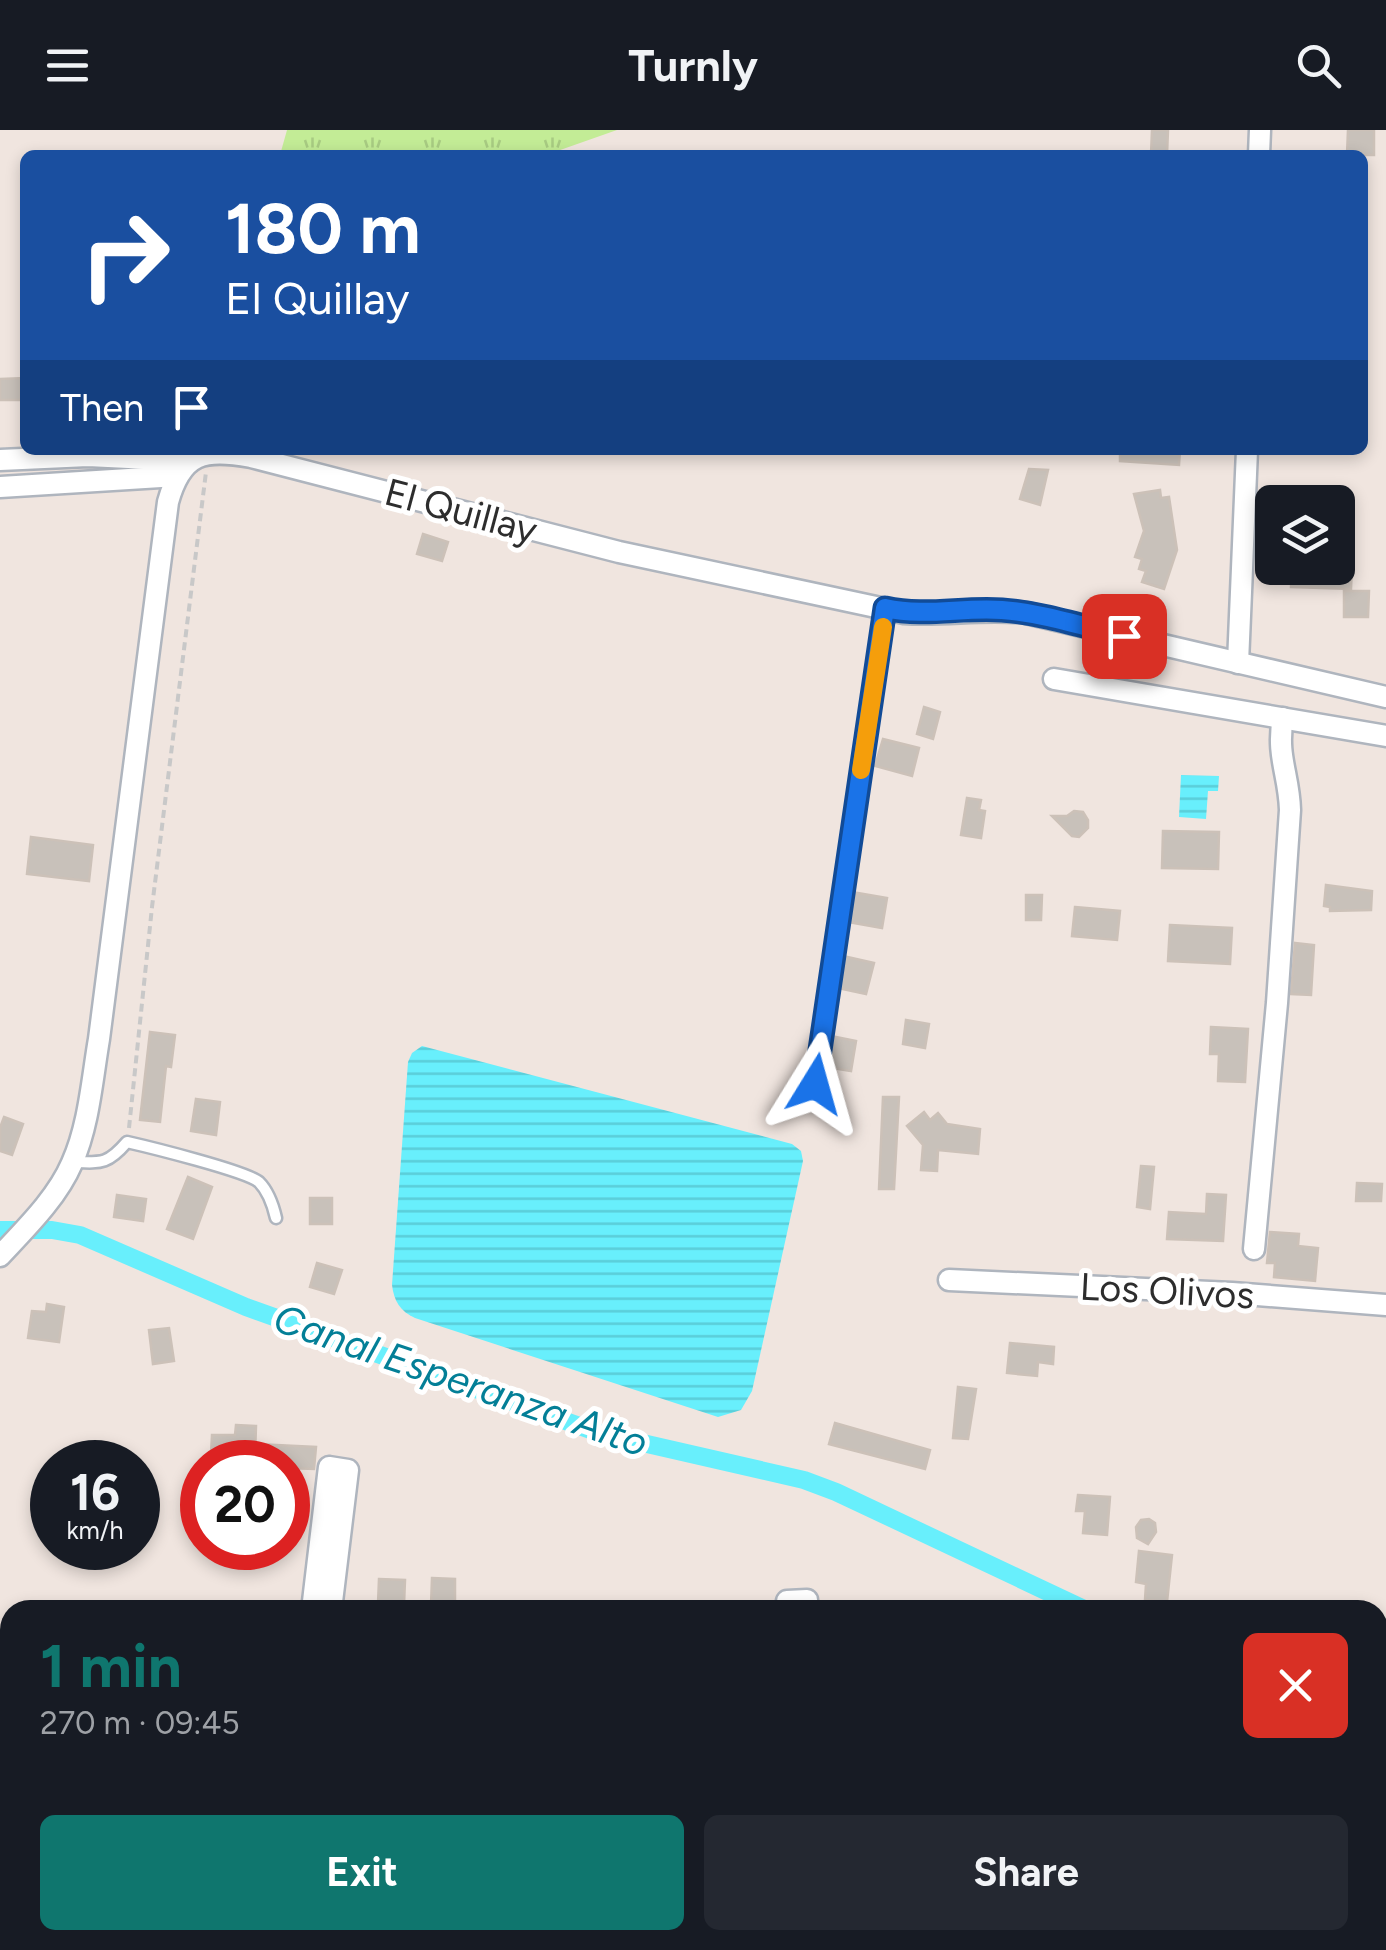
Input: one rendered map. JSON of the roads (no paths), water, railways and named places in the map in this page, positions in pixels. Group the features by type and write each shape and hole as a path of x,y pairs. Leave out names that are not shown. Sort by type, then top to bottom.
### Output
{"street":[{"path":"1238,663 1247,455"},
{"path":"0,460 88,456 192,464"},
{"name":"El Quillay","path":"192,464 250,457 618,552 925,614 973,610 1026,613 1386,697"},
{"path":"0,486 192,464"},
{"path":"1,1255 55,1192 73,1162 90,1095 168,502 192,464"},
{"path":"1054,679 1386,736"},
{"path":"1254,1248 1290,810 1290,784 1278,748 1283,718"},
{"name":"Los Olivos","path":"948,1280 1232,1292 1386,1305"},
{"path":"314,1600 339,1468 332,1600"}],"lane":[{"path":"815,1084 885,608"},
{"path":"73,1162 101,1164 127,1142 257,1180 271,1199 276,1218"}],"water":[{"path":"1181,775 1219,776 1218,791 1208,791 1206,819 1179,817"},
{"path":"422,1046 792,1144 801,1151 803,1161 752,1391 741,1410 718,1417 415,1318 402,1309 392,1285 408,1062"}],"waterway":[{"name":"Canal Esperanza Alto","path":"0,1230 52,1230 80,1235 246,1307 599,1433 804,1480 1065,1600"}]}
